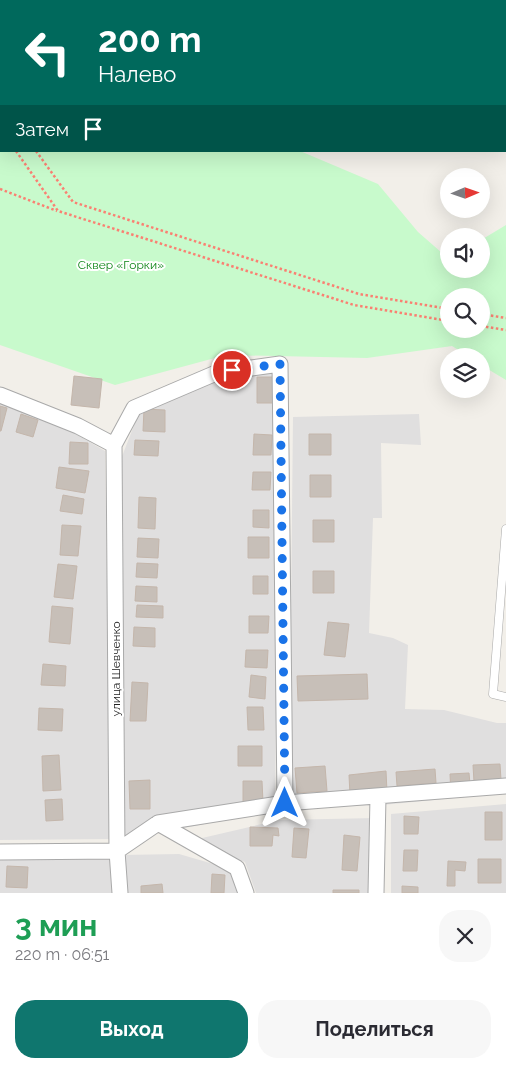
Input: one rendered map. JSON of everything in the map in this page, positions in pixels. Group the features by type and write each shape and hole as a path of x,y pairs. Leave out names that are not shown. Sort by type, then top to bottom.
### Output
{"street":[{"path":"0,395 78,426 114,445 134,408 216,373 280,364 285,803"},
{"name":"улица Шевченко","path":"114,445 117,851 120,893"},
{"path":"0,852 117,851 158,823 285,803 506,786"},
{"path":"376,893 378,797"},
{"path":"158,823 237,868 246,893"}],"lane":[{"path":"506,529 493,694 506,697"}],"path":[{"path":"17,152 58,211"},
{"path":"37,152 73,202 359,294 440,308"},
{"path":"0,190 58,211 354,305 440,319"},
{"path":"490,315 506,318"},
{"path":"490,327 506,330"}],"shaded area":[{"path":"280,364 275,809 120,839 121,459 140,410 224,378"},
{"path":"0,403 45,416 105,451 111,839 0,840"},
{"path":"419,414 421,445 381,443 382,518 373,518 369,633 393,638 408,645 405,709 444,710 497,723 506,723 506,793 382,805 289,807 293,417"},
{"path":"506,804 506,893 391,893 391,814"},
{"path":"376,818 374,893 256,893 245,862 185,842 279,820"},
{"path":"179,854 234,870 242,893 125,893 122,855"},
{"path":"110,855 113,893 0,893 0,859"}],"green space":[{"name":"Сквер «Горки»","path":"0,152 302,152 378,184 418,232 440,251 440,278 490,278 490,235 506,225 506,380 490,370 490,348 455,348 452,346 367,358 226,355 115,385 0,345"}],"building":[{"path":"74,376 102,379 99,408 71,405"},
{"path":"257,377 273,377 273,403 257,403"},
{"path":"0,406 7,408 1,431 0,431"},
{"path":"144,409 165,410 165,432 143,431"},
{"path":"21,414 38,420 33,437 16,432"},
{"path":"254,434 272,435 271,455 253,455"},
{"path":"309,434 331,434 331,455 309,455"},
{"path":"135,440 159,441 158,456 134,455"},
{"path":"70,442 88,443 88,464 69,464"},
{"path":"59,467 89,471 85,493 56,488"},
{"path":"253,472 271,472 270,490 252,490"},
{"path":"310,475 331,475 331,497 310,497"},
{"path":"63,495 84,499 82,514 60,511"},
{"path":"139,497 156,498 155,529 138,528"},
{"path":"253,510 269,510 269,528 253,527"},
{"path":"313,520 334,520 334,542 313,542"},
{"path":"62,525 81,526 78,556 60,555"},
{"path":"248,537 269,537 269,558 248,558"},
{"path":"138,538 159,539 158,558 137,557"},
{"path":"137,563 158,564 157,578 136,577"},
{"path":"58,564 77,566 73,599 54,597"},
{"path":"313,571 334,571 334,593 313,593"},
{"path":"253,576 268,576 268,594 253,594"},
{"path":"136,586 157,587 157,602 135,601"},
{"path":"137,605 163,606 163,618 136,617"},
{"path":"52,606 73,608 70,644 49,642"},
{"path":"249,616 269,616 268,633 249,633"},
{"path":"328,622 349,624 345,657 324,655"},
{"path":"134,627 155,628 155,647 133,646"},
{"path":"246,650 268,650 267,668 245,667"},
{"path":"43,664 66,666 65,686 41,685"},
{"path":"367,674 368,699 298,701 297,676"},
{"path":"251,675 266,677 265,699 249,697"},
{"path":"132,682 148,683 146,721 130,721"},
{"path":"247,707 263,707 264,730 248,730"},
{"path":"39,708 63,709 62,731 38,730"},
{"path":"238,746 262,746 262,766 238,766"},
{"path":"59,755 61,790 43,791 42,756"},
{"path":"500,764 501,780 474,782 473,765"},
{"path":"325,766 327,791 297,793 295,768"},
{"path":"435,769 436,783 397,786 396,772"},
{"path":"386,771 387,792 350,795 349,775"},
{"path":"469,773 470,784 451,794 450,774"},
{"path":"150,780 150,809 130,809 129,781"},
{"path":"243,781 262,781 263,802 243,802"},
{"path":"62,799 63,820 46,821 45,800"},
{"path":"485,812 502,812 502,840 485,840"},
{"path":"404,816 419,817 418,834 404,834"},
{"path":"250,827 278,828 279,836 273,835 272,846 250,846"},
{"path":"294,828 309,829 306,858 292,857"},
{"path":"344,835 360,837 357,871 342,870"},
{"path":"404,850 418,850 417,871 403,871"},
{"path":"478,859 501,859 501,883 478,883"},
{"path":"448,861 466,862 465,871 455,870 455,886 447,886"},
{"path":"7,866 28,867 27,888 6,887"},
{"path":"212,874 225,875 224,893 211,893"},
{"path":"162,884 163,893 141,893 141,886"},
{"path":"402,886 418,887 418,893 402,893"},
{"path":"333,890 359,890 359,893 333,893"}],"route":[{"path":"232,370 280,364 285,803"}]}
